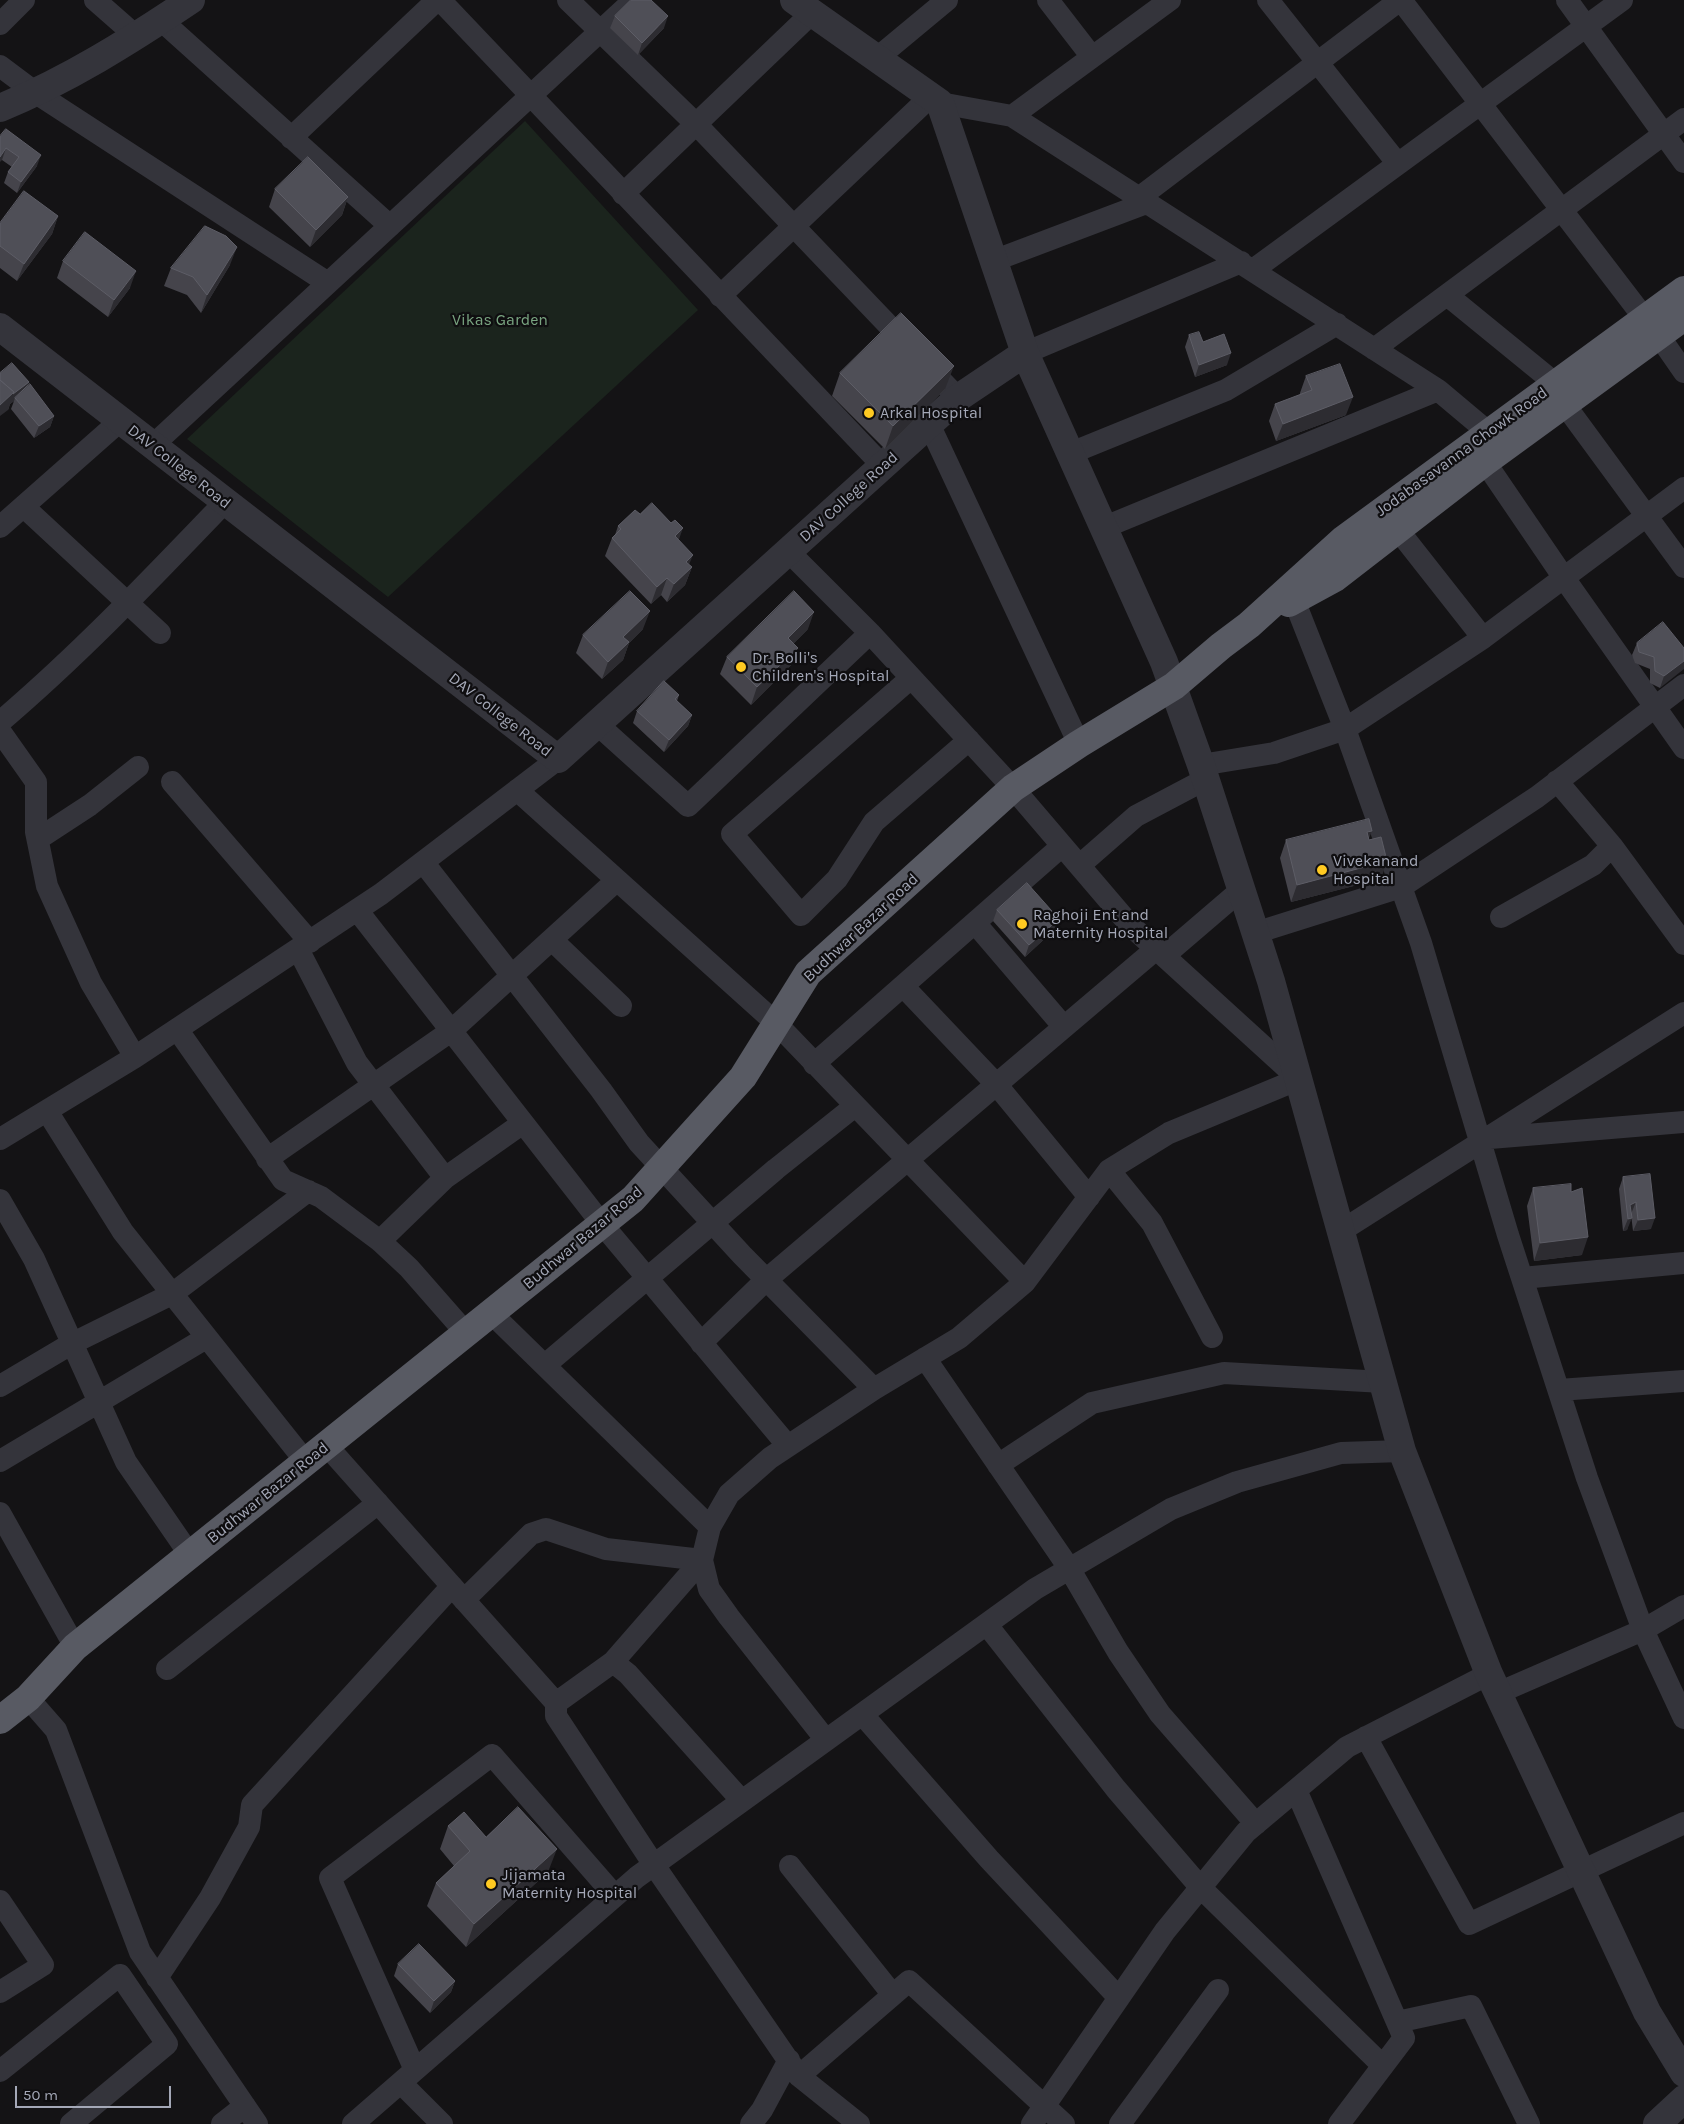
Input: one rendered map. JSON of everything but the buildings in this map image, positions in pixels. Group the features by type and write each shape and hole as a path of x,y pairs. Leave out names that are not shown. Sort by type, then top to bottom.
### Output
{"highway":[{"name":"Jodabasavanna Chowk Road","path":"1249,624 1335,578 1398,530 1485,462 1560,394 1652,327 1684,290"},
{"name":"Jodabasavanna Chowk Road","path":"1652,327 1684,317"},
{"name":"Jodabasavanna Chowk Road","path":"1174,686 1249,624 1344,539 1488,432 1560,394"},
{"name":"Budhwar Bazar Road","path":"0,1720 28,1698 75,1648 633,1199 743,1077 808,974 1013,788 1079,744 1174,686"}],"street":[{"path":"0,24 24,0"},
{"path":"94,0 136,36"},
{"path":"0,108 36,93 111,52 191,0"},
{"path":"291,138 438,0 883,466"},
{"path":"568,0 696,124 958,398"},
{"path":"152,446 634,0"},
{"path":"876,59 947,0"},
{"path":"1048,0 1092,57"},
{"path":"1012,116 1170,0"},
{"path":"1268,0 1398,164"},
{"path":"992,261 1144,200 1401,0 1652,327 1684,372"},
{"path":"1567,0 1684,162"},
{"path":"1025,353 1247,266 1398,164 1622,0"},
{"path":"623,194 696,124 803,6 935,100 1012,116 1438,390 1488,432"},
{"path":"161,20 390,226"},
{"path":"0,66 36,93 328,284"},
{"path":"720,296 794,226 935,100"},
{"path":"935,100 1025,353 1105,527 1174,686 1271,981 1402,1451 1493,1684 1647,2012 1684,2073"},
{"path":"1374,348 1684,119"},
{"path":"1446,295 1560,394 1684,567"},
{"path":"1071,453 1226,390 1337,324"},
{"name":"DAV College Road","path":"0,327 558,759 958,398 1025,353"},
{"path":"1105,527 1438,390"},
{"path":"0,527 120,421"},
{"path":"929,424 1079,744"},
{"path":"1485,462 1684,748"},
{"path":"1080,865 1136,816 1203,772 1274,753 1345,729 1483,638 1684,488"},
{"path":"0,722 128,604 225,502"},
{"path":"24,506 160,633"},
{"path":"1398,530 1483,638"},
{"path":"788,552 870,633 969,740 1013,788 1130,925 1299,1079"},
{"path":"1294,600 1345,729 1421,943 1483,1140 1522,1278 1587,1478 1643,1630 1684,1718"},
{"path":"597,724 688,806 870,633"},
{"path":"911,678 732,834 801,915 837,879 874,822 969,740"},
{"path":"1255,933 1401,887 1557,781 1684,685"},
{"path":"0,731 36,782 36,832 47,886 87,974 136,1057"},
{"path":"0,1139 136,1057 357,910 558,759"},
{"path":"38,840 90,805 138,766"},
{"path":"1557,781 1612,846 1684,944"},
{"path":"172,782 304,946 357,1063 446,1178"},
{"path":"517,790 776,1024 1025,1282"},
{"path":"814,1064 1062,846"},
{"path":"1501,917 1593,865 1612,846"},
{"path":"423,862 601,1090 639,1143 766,1280 874,1389"},
{"path":"267,1159 451,1031 617,880"},
{"path":"702,1343 766,1280 996,1084 1064,1027 1241,890"},
{"path":"357,910 602,1224 788,1446"},
{"path":"975,923 1064,1027"},
{"path":"552,940 621,1006"},
{"path":"903,986 996,1084 1089,1197"},
{"path":"1341,1231 1684,1013"},
{"path":"177,1030 283,1180 321,1197 380,1241 409,1268 466,1333"},
{"path":"826,1740 709,1589 702,1560 710,1527 729,1494 770,1458 874,1389 959,1338 1025,1282 1109,1170 1170,1133 1299,1079"},
{"path":"545,1365 776,1169 856,1106"},
{"path":"47,1111 123,1232 206,1338 316,1454 378,1503 556,1703 556,1716 654,1865 794,2068 859,2124"},
{"path":"1483,1140 1684,1122"},
{"path":"380,1241 446,1178 523,1123"},
{"path":"1109,1170 1152,1224 1212,1337"},
{"path":"0,1386 71,1344 172,1294 308,1191"},
{"path":"0,1200 34,1259 126,1462 190,1555"},
{"path":"1522,1278 1684,1263"},
{"path":"492,1314 710,1527"},
{"path":"0,1461 206,1338"},
{"path":"925,1358 1069,1568 1118,1652 1160,1714 1256,1824"},
{"path":"998,1465 1092,1402 1224,1373 1383,1382"},
{"path":"1559,1390 1684,1380"},
{"path":"354,2124 615,1896 654,1865 987,1624 1069,1568 1171,1508 1237,1482 1341,1453 1402,1451"},
{"path":"167,1669 378,1503"},
{"path":"0,1513 75,1648"},
{"path":"157,1978 210,1898 249,1827 252,1805 458,1593 531,1534 546,1529 606,1549 702,1560"},
{"path":"556,1703 612,1662 702,1560"},
{"path":"1032,2124 1165,1931 1246,1832 1346,1747 1493,1684 1643,1630 1684,1606"},
{"path":"987,1624 1116,1789 1200,1888 1383,2066"},
{"path":"612,1662 628,1674 742,1801"},
{"path":"28,1698 56,1730 140,1952 251,2115 222,2124"},
{"path":"862,1714 989,1859 1119,1998"},
{"path":"1366,1737 1469,1924 1684,1823"},
{"path":"442,2124 408,2076 330,1878 492,1755 615,1896"},
{"path":"1296,1790 1404,2038 1339,2124"},
{"path":"790,1866 893,1995"},
{"path":"0,1901 43,1965 0,1992"},
{"path":"0,2071 120,1975 167,2044 71,2124"},
{"path":"763,2120 794,2068 893,1995 909,1981 1064,2124"},
{"path":"1120,2124 1218,1990"},
{"path":"1397,2022 1471,2006 1529,2124"},
{"path":"1657,2124 1684,2099"}],"green space":[{"name":"Vikas Garden","path":"525,121 698,310 388,597 187,439"}],"place":[{"name":"Arkal Hospital","path":"869,413"},
{"name":"Dr. Bolli's Children's Hospital","path":"741,667"},
{"name":"Vivekanand Hospital","path":"1322,870"},
{"name":"Raghoji Ent and Maternity Hospital","path":"1022,924"},
{"name":"Jijamata Maternity Hospital","path":"491,1884"}]}
